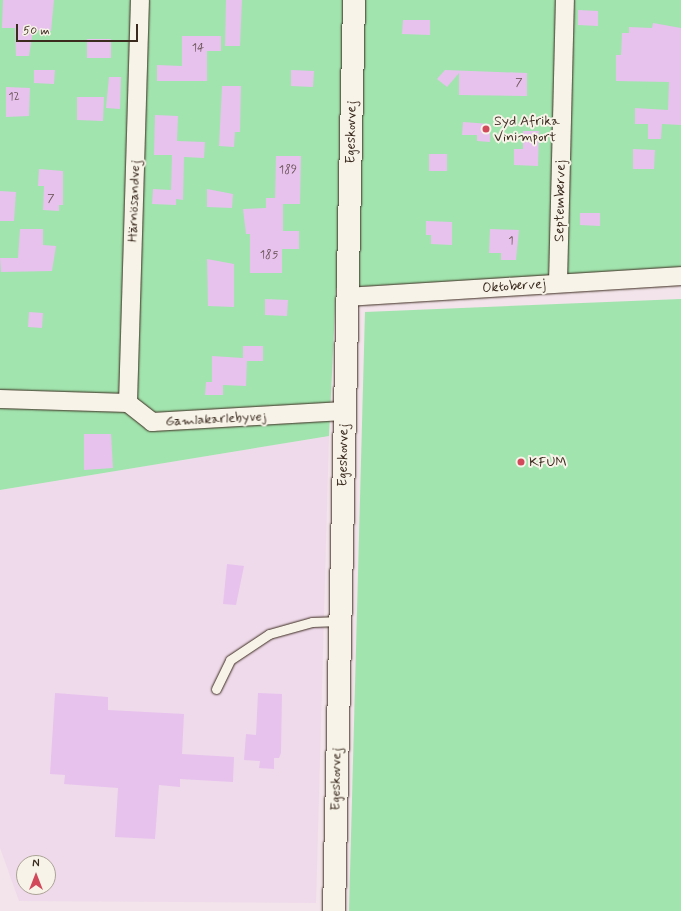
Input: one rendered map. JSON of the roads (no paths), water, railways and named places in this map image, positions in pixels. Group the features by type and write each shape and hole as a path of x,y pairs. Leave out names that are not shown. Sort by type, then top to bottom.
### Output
{"street":[{"name":"Härnösandvej","path":"128,403 140,0"},
{"name":"Egeskovvej","path":"334,911 354,0"},
{"name":"Septembervej","path":"558,283 565,0"},
{"name":"Oktobervej","path":"347,297 681,276"},
{"path":"0,399 128,403"},
{"name":"Gamlakarlebyvej","path":"128,403 152,422 344,411"}],"lane":[{"path":"216,689 230,660 269,634 312,622 340,621"}],"place":[{"name":"Syd Afrika Vinimport","path":"486,129"},
{"name":"KFUM","path":"521,462"}]}
